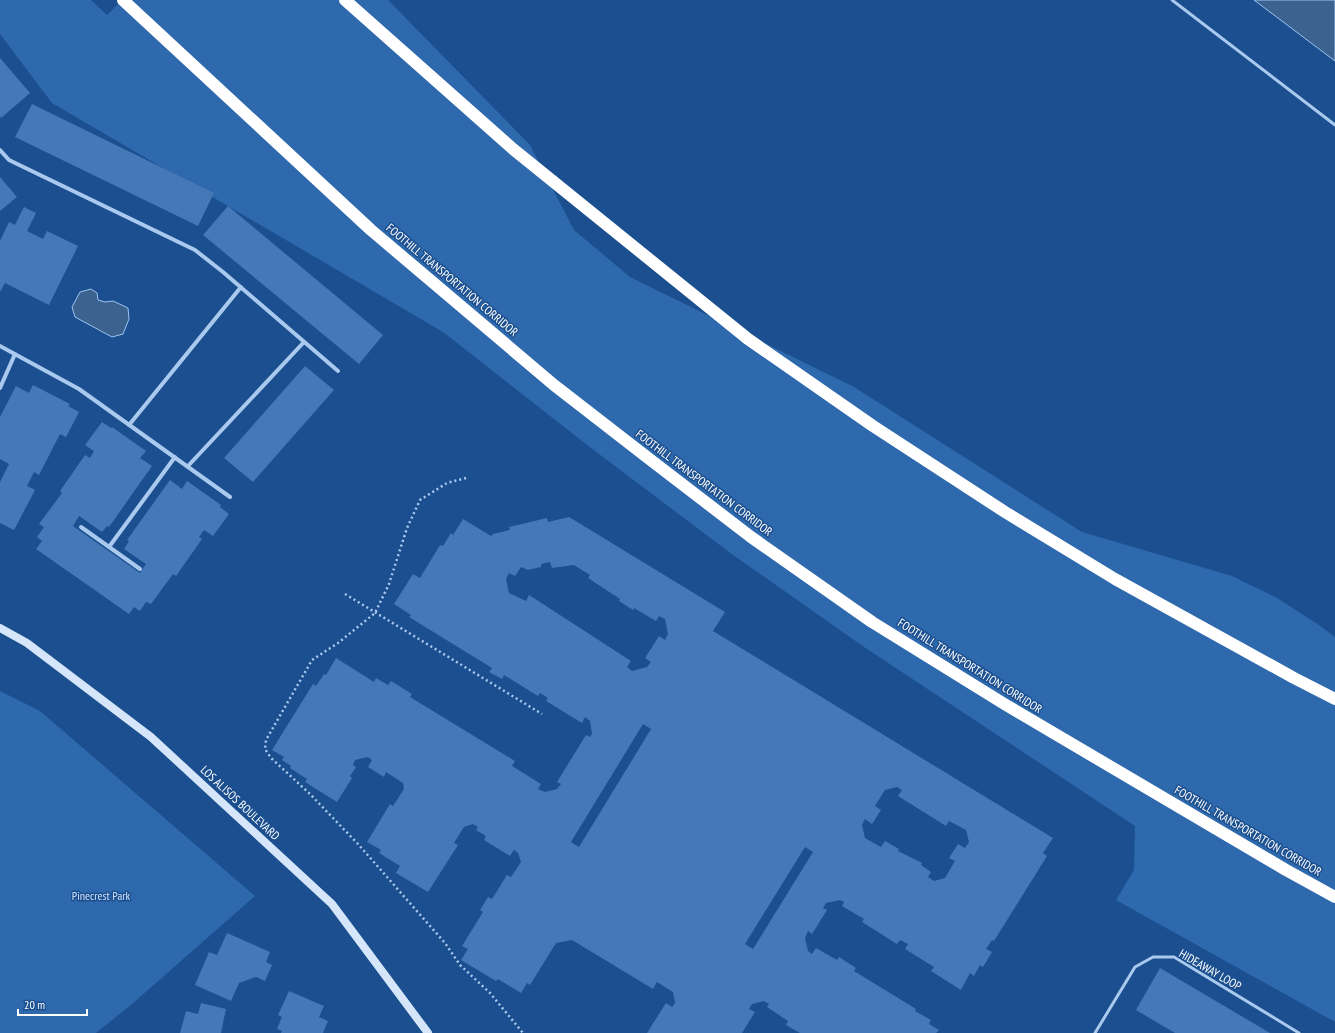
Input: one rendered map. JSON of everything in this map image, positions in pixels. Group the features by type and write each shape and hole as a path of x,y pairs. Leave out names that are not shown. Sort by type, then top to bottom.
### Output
{"highway":[{"name":"FOOTHILL TRANSPORTATION CORRIDOR","path":"123,0 371,230 554,385 751,537 872,622 980,689 1144,788 1335,897"},
{"path":"346,0 513,149 748,339 873,426 1005,512 1109,575 1294,678 1335,699"}],"main road":[{"name":"LOS ALISOS BOULEVARD","path":"0,628 27,643 151,737 332,904 428,1033"}],"street":[{"path":"0,150 9,160 195,250 241,287 338,371"},
{"path":"129,425 241,287"},
{"path":"188,466 304,342"},
{"path":"0,346 79,389 230,497"},
{"path":"0,388 15,354"},
{"path":"109,547 175,457"},
{"path":"81,527 140,569"}],"lane":[{"path":"1172,0 1335,125"},
{"name":"HIDEAWAY LOOP","path":"1096,1033 1135,967 1153,957 1174,957 1299,1033"}],"path":[{"path":"466,478 447,483 420,500 407,528 389,584 375,613 338,643 312,660 266,740 265,749 271,758 310,794 358,844 445,942 460,965 490,993 523,1033"},
{"path":"344,594 542,714"}],"green space":[{"path":"0,0 91,0 107,15 122,0 388,0 530,145 574,230 630,277 854,387 1082,532 1232,576 1277,598 1335,637 1335,1022 1116,900 1134,870 1135,826 864,647 733,555 591,448 443,332 52,103 0,34"},
{"name":"Pinecrest Park","path":"0,691 40,711 255,896 132,1004 96,1033 0,1033"}],"shaded area":[{"path":"1254,0 1335,0 1335,61"},
{"path":"91,289 97,293 98,300 105,302 113,301 128,308 129,319 123,334 112,337 75,317 72,307 80,292"}],"building":[{"path":"0,58 30,93 1,118 0,116"},
{"path":"32,104 214,193 198,226 15,137"},
{"path":"0,177 17,197 0,211"},
{"path":"228,206 383,335 359,364 203,235"},
{"path":"24,207 36,213 27,231 43,239 47,231 78,246 49,305 5,283 0,292 0,241 9,222 15,225"},
{"path":"305,366 334,390 253,482 224,458"},
{"path":"33,385 70,404 68,406 79,412 66,437 60,434 39,475 34,472 27,486 35,490 14,530 0,523 0,482 9,464 0,459 0,417 16,386 29,393"},
{"path":"102,422 111,428 112,427 146,451 140,458 152,466 109,527 107,526 102,532 79,516 73,526 140,573 146,564 124,549 129,541 127,540 170,480 182,489 187,481 221,505 220,507 229,514 213,536 204,530 199,537 202,539 176,576 173,574 151,604 146,602 140,611 134,607 129,614 36,549 42,541 37,537 44,527 39,524 62,493 60,491 85,455 90,458 94,451 85,445"},
{"path":"569,517 725,612 713,631 1053,838 1043,853 1047,856 994,941 992,940 986,949 992,952 983,967 980,965 974,976 970,973 961,990 931,971 934,967 905,949 908,944 900,940 897,944 862,922 864,919 842,906 844,902 840,900 826,903 823,908 827,910 812,934 808,931 805,938 808,951 812,954 816,948 837,960 839,957 856,968 854,971 916,1009 915,1011 931,1020 929,1024 939,1030 936,1033 800,1033 786,1025 788,1021 767,1007 769,1004 764,1001 752,1004 749,1009 755,1012 742,1033 647,1033 666,1003 672,1007 675,1003 673,992 657,982 653,989 572,940 556,943 530,985 527,983 521,993 498,979 496,981 461,960 468,949 462,946 483,912 480,910 488,897 492,899 507,875 511,877 521,862 518,853 514,850 510,856 484,840 486,836 476,830 478,827 473,824 464,827 454,843 458,845 428,892 396,873 400,866 379,853 381,850 367,842 390,804 393,806 404,789 403,783 386,772 384,777 368,767 372,760 368,757 355,760 353,765 356,767 350,776 352,778 337,802 305,782 307,779 290,768 291,766 282,760 284,757 272,750 313,684 316,686 324,674 326,675 336,658 374,682 376,678 388,685 391,681 412,694 410,697 515,761 512,766 541,784 538,789 545,792 557,789 561,784 557,782 586,735 590,737 592,734 590,721 585,717 582,723 546,701 548,698 540,693 538,696 504,675 502,679 489,672 492,668 409,617 411,615 394,604 413,574 420,578 440,545 443,546 451,533 453,535 463,519 491,536 493,534 510,530 509,527 547,518 548,522","holes":["550,562 552,568 574,565 590,575 588,578 620,599 619,601 633,610 634,608 656,621 659,616 665,619 668,634 665,640 659,636 645,658 651,662 647,667 632,671 627,667 631,661 529,595 526,601 509,593 506,579 509,573 515,576 521,567 528,570 541,567 541,564","643,724 651,729 579,847 571,842","897,787 902,790 898,796 946,826 949,821 966,830 969,842 965,848 958,844 949,858 955,861 945,878 934,881 928,877 931,872 921,865 922,863 898,851 899,849 885,841 881,847 865,838 862,825 865,819 872,824 881,810 875,806 885,790","805,847 813,852 753,949 745,944"]},
{"path":"227,933 270,952 266,962 272,965 265,981 256,977 239,983 231,1001 195,985 209,952 217,955"},
{"path":"1160,968 1270,1033 1175,1033 1136,1010"},
{"path":"289,991 324,1006 319,1017 328,1021 323,1033 281,1033 282,1031 277,1029 282,1017 278,1015"},
{"path":"201,1003 226,1009 221,1033 180,1033 186,1011 198,1014"}]}
